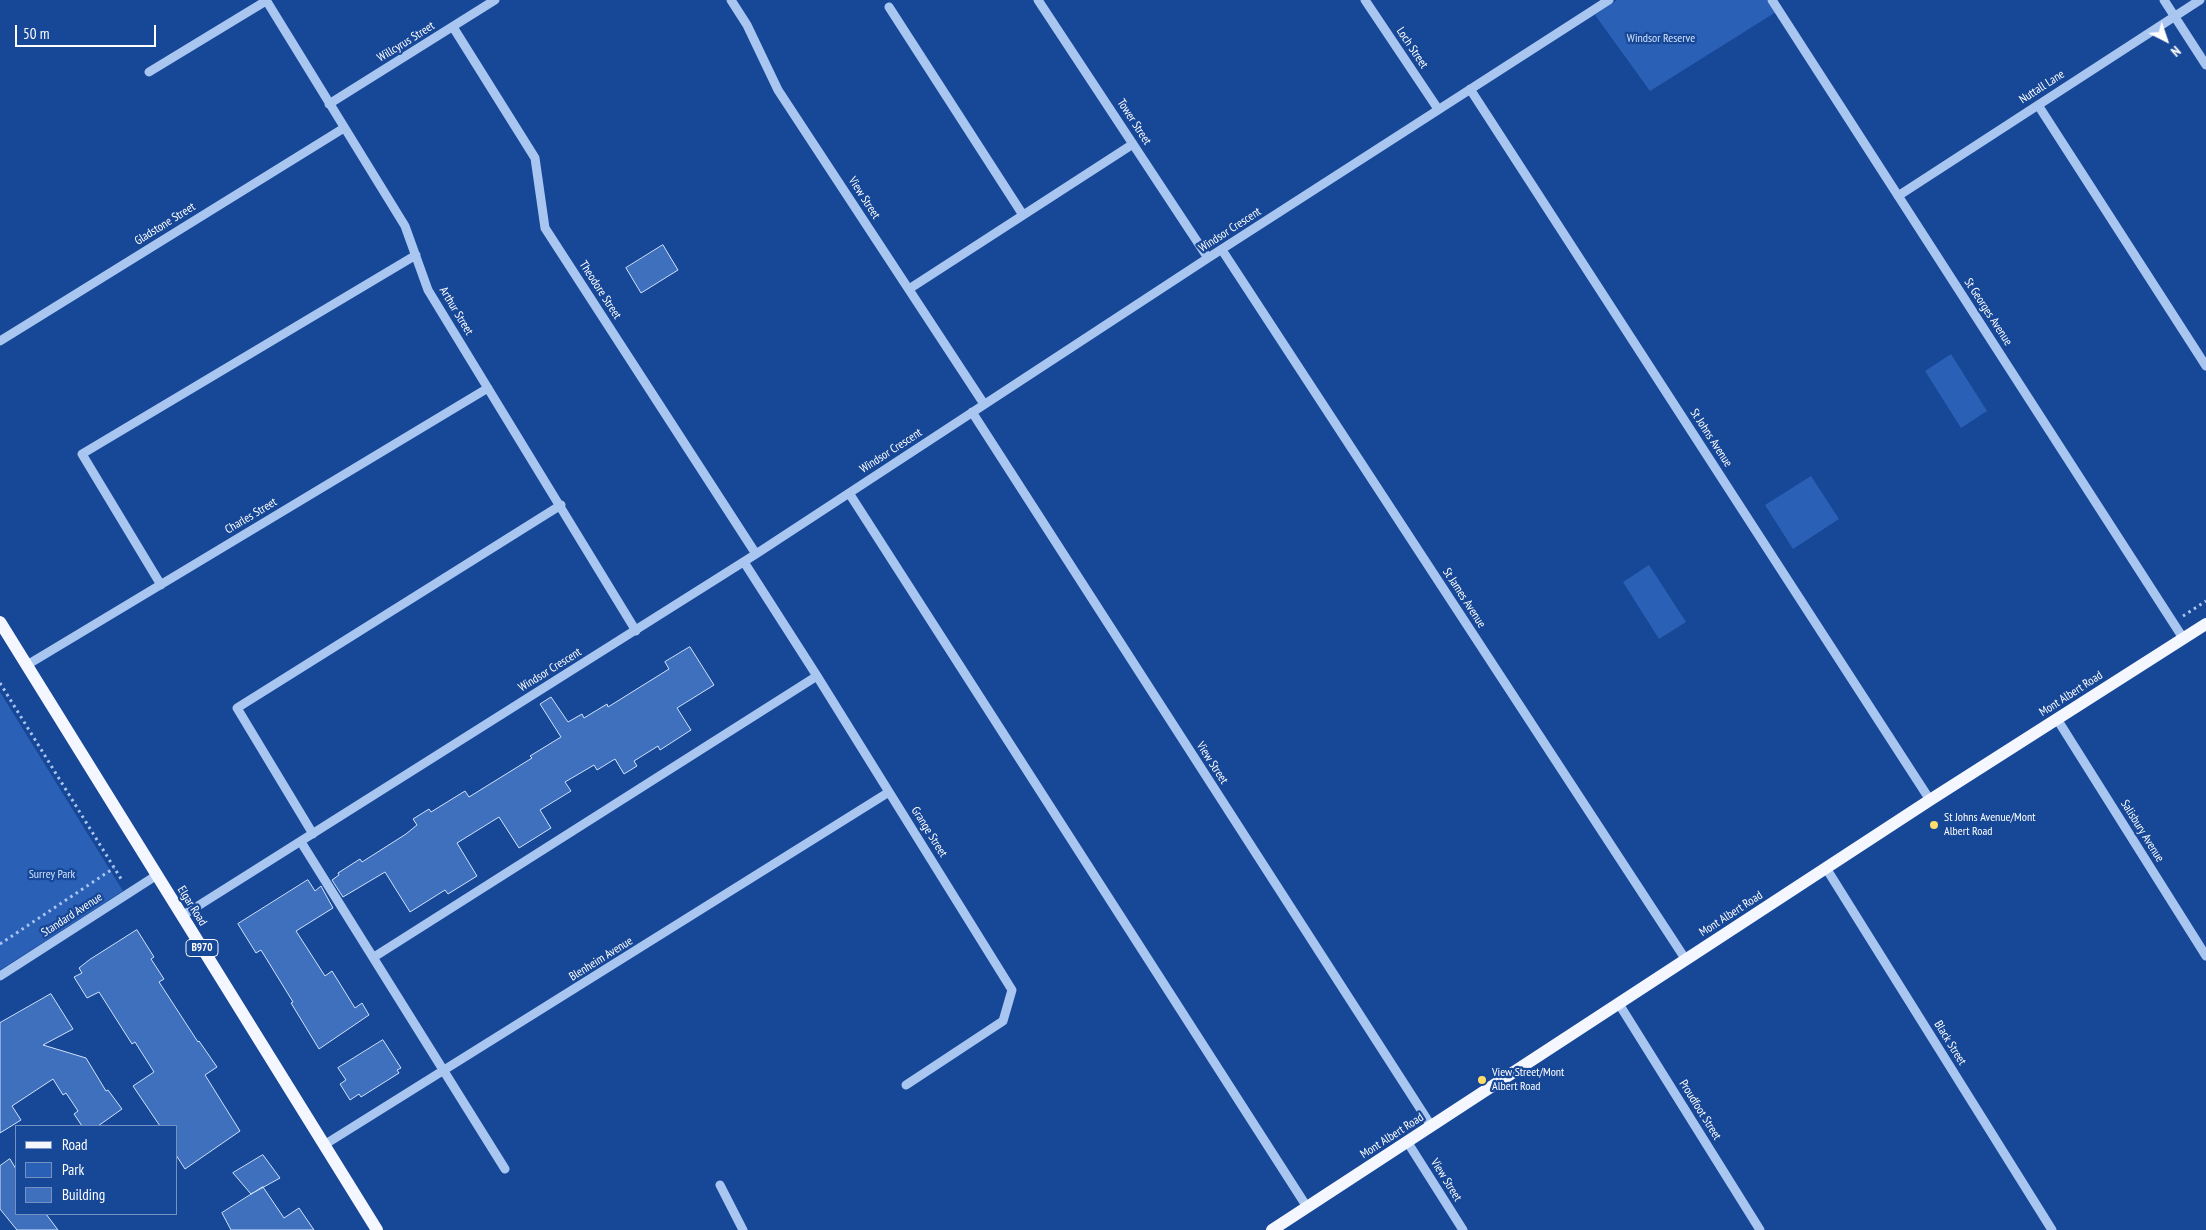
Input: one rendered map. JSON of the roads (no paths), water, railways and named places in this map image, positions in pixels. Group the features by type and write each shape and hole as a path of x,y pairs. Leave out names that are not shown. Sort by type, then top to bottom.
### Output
{"main road":[{"name":"Elgar Road","path":"0,622 377,1230"},
{"name":"Mont Albert Road","path":"1272,1230 1930,800 2206,624"}],"street":[{"path":"149,72 266,0"},
{"name":"Arthur Street","path":"266,0 406,226 428,290 636,631"},
{"name":"Willcyrus Street","path":"329,104 496,0"},
{"name":"View Street","path":"731,0 747,25 778,90 984,404"},
{"name":"Tower Street","path":"1038,0 1208,258"},
{"name":"Loch Street","path":"1365,0 1438,109"},
{"name":"Windsor Crescent","path":"182,916 744,562 1208,258 1609,0"},
{"name":"St Georges Avenue","path":"1772,0 2184,638"},
{"path":"2164,0 2206,65"},
{"name":"Nuttall Lane","path":"1898,196 2200,0"},
{"path":"889,7 1023,215"},
{"name":"Theodore Street","path":"453,27 535,158 545,228 756,554"},
{"name":"St Johns Avenue","path":"1470,89 1930,800"},
{"path":"2038,105 2206,366"},
{"name":"Gladstone Street","path":"0,341 344,128"},
{"path":"909,289 1133,144"},
{"name":"St James Avenue","path":"1222,250 1686,960"},
{"path":"160,585 82,454 416,256"},
{"name":"Charles Street","path":"27,665 488,388"},
{"name":"View Street","path":"972,412 1432,1127"},
{"path":"850,493 1307,1207"},
{"path":"313,834 236,708 561,506"},
{"name":"Grange Street","path":"744,562 1012,990 1003,1021 906,1085"},
{"path":"374,957 817,676"},
{"name":"Salisbury Avenue","path":"2057,719 2206,956"},
{"name":"Blenheim Avenue","path":"324,1145 889,792"},
{"path":"300,842 374,957 443,1072 505,1169"},
{"name":"Black Street","path":"1826,868 2052,1230"},
{"name":"Standard Avenue","path":"0,976 157,875"},
{"name":"Proudfoot Street","path":"1619,1004 1760,1230"},
{"name":"View Street","path":"1408,1142 1463,1230"},
{"path":"720,1185 743,1230"}],"place":[{"name":"St Johns Avenue/Mont Albert Road","path":"1934,825"},
{"name":"View Street/Mont Albert Road","path":"1482,1080"}],"park label":[{"name":"Windsor Reserve","path":"1661,39"},
{"name":"Surrey Park","path":"52,875"}]}
